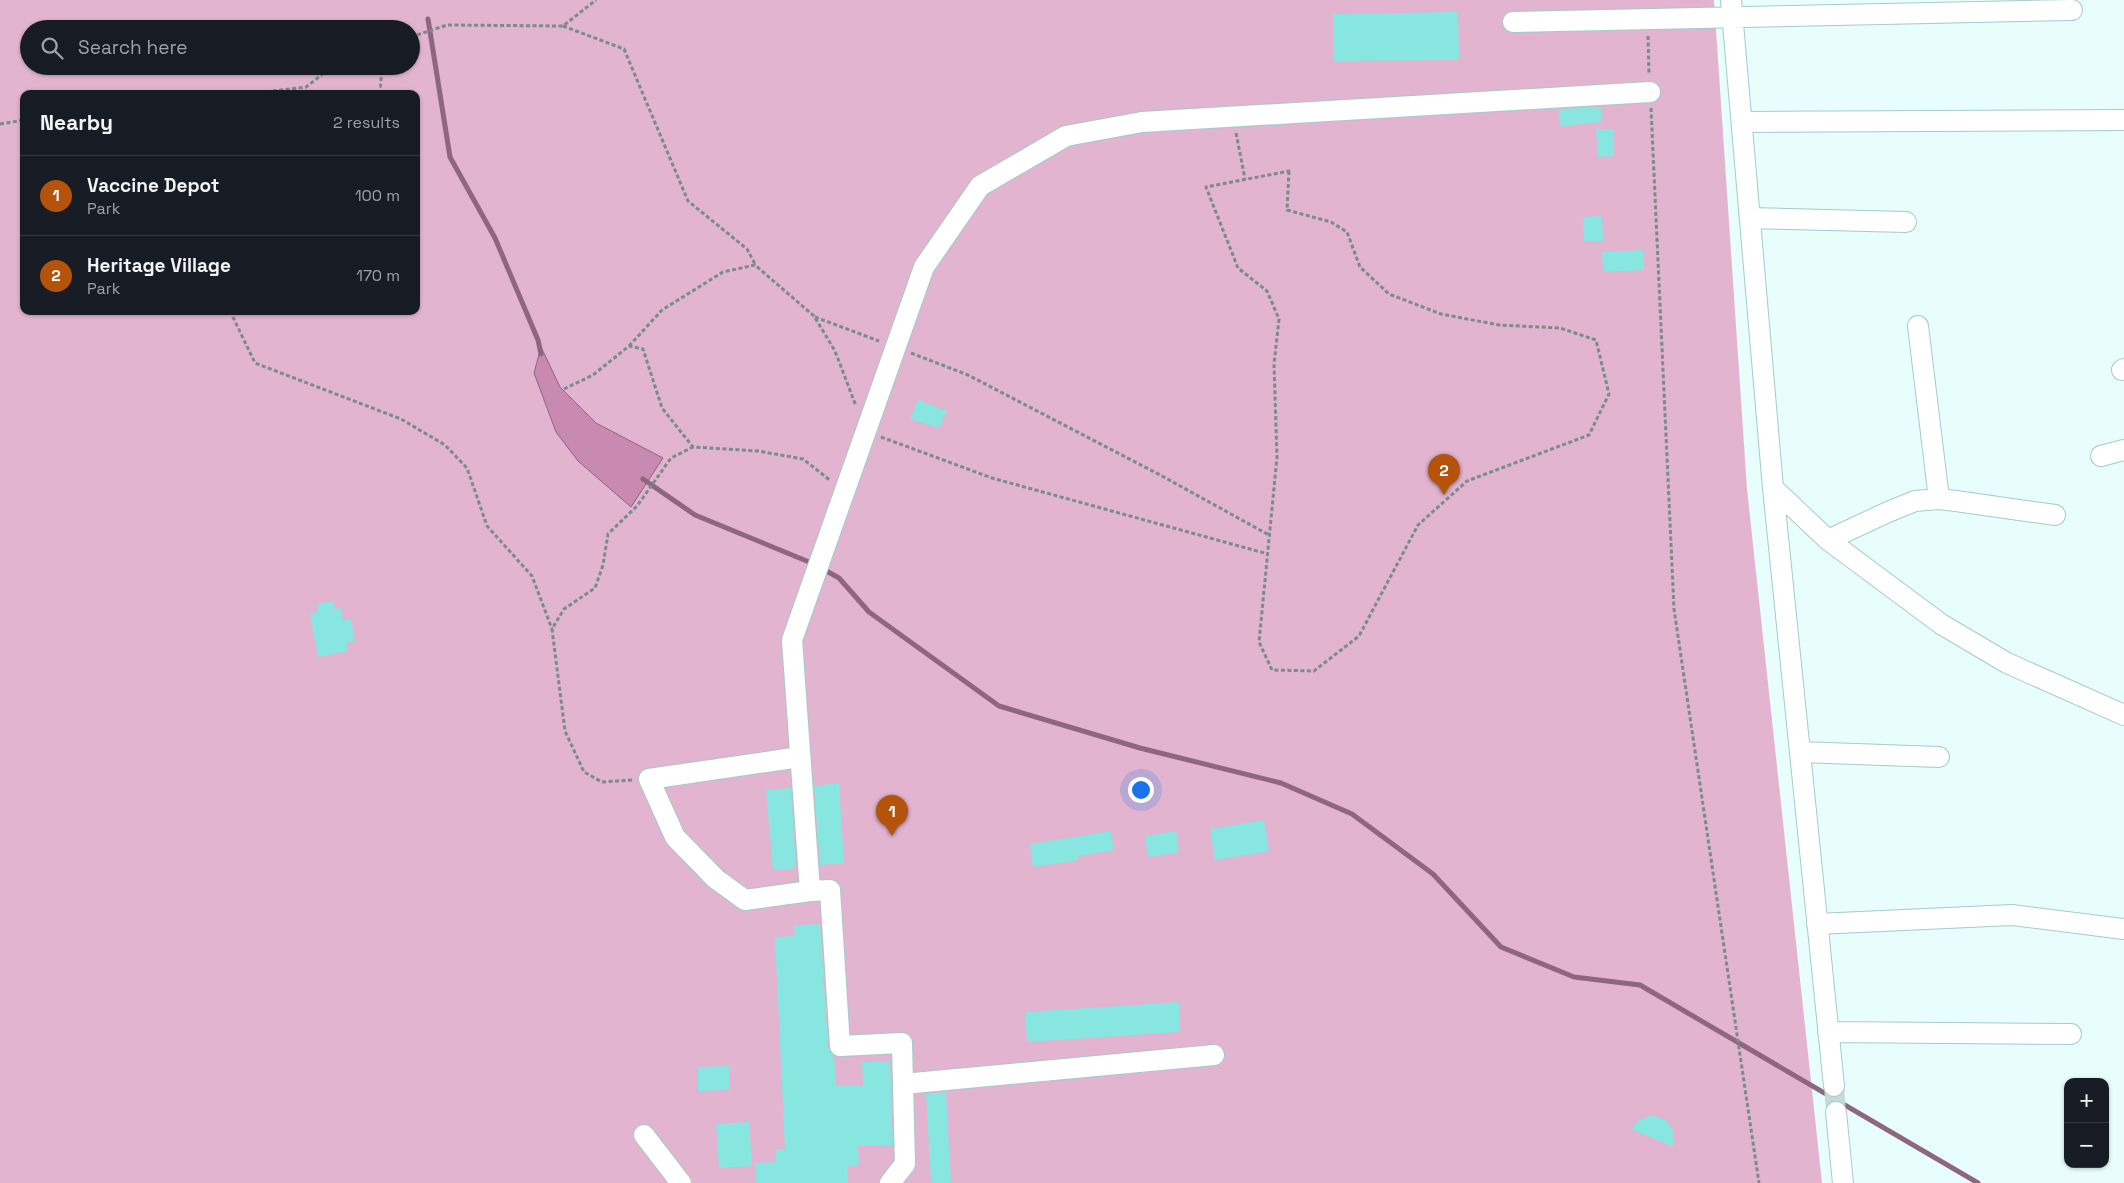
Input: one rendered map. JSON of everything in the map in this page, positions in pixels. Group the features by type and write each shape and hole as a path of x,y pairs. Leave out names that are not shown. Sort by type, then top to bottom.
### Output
{"street":[{"path":"1732,9 1773,488 1834,1086"},
{"path":"1513,22 1647,20 1732,9 2072,10"},
{"path":"810,891 792,640 924,267 980,186 1066,136 1142,122 1650,92"},
{"path":"1742,122 2124,120"},
{"path":"1750,218 1906,222"},
{"path":"1918,326 1939,499"},
{"path":"2101,456 2124,450"},
{"path":"1773,488 1828,540 1941,624 1998,658 2124,715"},
{"path":"1828,540 1915,501 1939,499 2055,515"},
{"path":"1800,752 1939,757"},
{"path":"800,757 649,779 676,838 716,879 745,900 830,890 840,1046 902,1043 905,1164 890,1183"},
{"path":"1817,924 2012,916 2124,929"},
{"path":"1828,1032 2072,1034"},
{"path":"903,1084 1214,1055"},
{"path":"1836,1112 1843,1183"},
{"path":"644,1135 681,1183"}],"path":[{"path":"563,26 596,0"},
{"path":"1647,20 1674,609 1759,1183"},
{"path":"420,34 447,25 563,26 624,49 688,202 747,249 755,265 814,316 835,351 866,432 992,478 1268,554"},
{"path":"281,90 306,87 321,75"},
{"path":"380,90 381,75"},
{"path":"1232,116 1245,179"},
{"path":"0,124 20,121"},
{"path":"1289,171 1287,210 1331,222 1347,232 1360,268 1388,294 1441,314 1499,325 1560,328 1596,340 1608,394 1589,435 1467,481 1418,525 1360,636 1314,670 1272,670 1259,642 1269,535 1277,457 1274,364 1279,319 1267,290 1238,268 1206,186 1289,171"},
{"path":"564,389 593,375 629,346 662,310 723,272 755,265"},
{"path":"232,315 255,363 401,419 445,445 467,468 487,526 532,576 552,629 565,731 584,772 602,782 649,779"},
{"path":"814,316 968,375 1162,476 1269,535"},
{"path":"629,346 643,349 662,408 693,447"},
{"path":"552,629 564,609 595,588 603,565 608,534 637,506 671,458 693,447 758,451 804,459 845,492"}],"shaded area":[{"path":"0,0 1714,0 1747,489 1822,1183 0,1183"},
{"path":"541,347 560,387 596,423 663,458 631,507 578,461 556,432 534,373"}],"building":[{"path":"1458,12 1459,60 1333,61 1333,14"},
{"path":"1601,107 1602,122 1560,126 1559,109"},
{"path":"1596,129 1613,129 1614,156 1598,157"},
{"path":"1602,216 1603,241 1584,241 1583,217"},
{"path":"1643,250 1644,270 1603,272 1602,252"},
{"path":"918,400 947,411 939,428 910,419"},
{"path":"333,601 334,609 341,608 343,620 351,619 355,641 347,642 348,651 318,657 310,613 318,612 317,604"},
{"path":"839,783 844,863 820,865 814,786"},
{"path":"791,788 796,868 773,870 766,790"},
{"path":"1264,820 1269,851 1215,860 1210,829"},
{"path":"1111,831 1114,850 1078,856 1079,860 1033,867 1030,844"},
{"path":"1176,831 1179,852 1148,857 1145,836"},
{"path":"820,924 828,1047 834,1056 836,1086 863,1085 862,1062 890,1061 893,1145 858,1146 859,1165 847,1166 848,1183 755,1183 755,1163 776,1162 776,1149 785,1149 775,937 795,936 794,925"},
{"path":"1179,1002 1180,1032 1027,1042 1025,1012"},
{"path":"729,1066 730,1090 698,1091 698,1067"},
{"path":"946,1092 951,1183 931,1183 926,1094"},
{"path":"1653,1115 1665,1120 1670,1125 1673,1132 1674,1147 1631,1129 1640,1119"},
{"path":"749,1122 752,1166 719,1168 716,1124"}],"waterway":[{"path":"428,19 450,157 495,238 538,340 541,354"},
{"path":"643,479 695,515 814,564"},
{"path":"821,568 839,578 869,612 999,706 1140,748 1281,783 1352,814 1433,874 1501,947 1574,977 1640,985 1978,1183"}],"tunnel":[{"path":"1834,1086 1836,1112"}],"place":[{"name":"Heritage Village","path":"1444,495"},
{"name":"Vaccine Depot","path":"892,836"}]}
